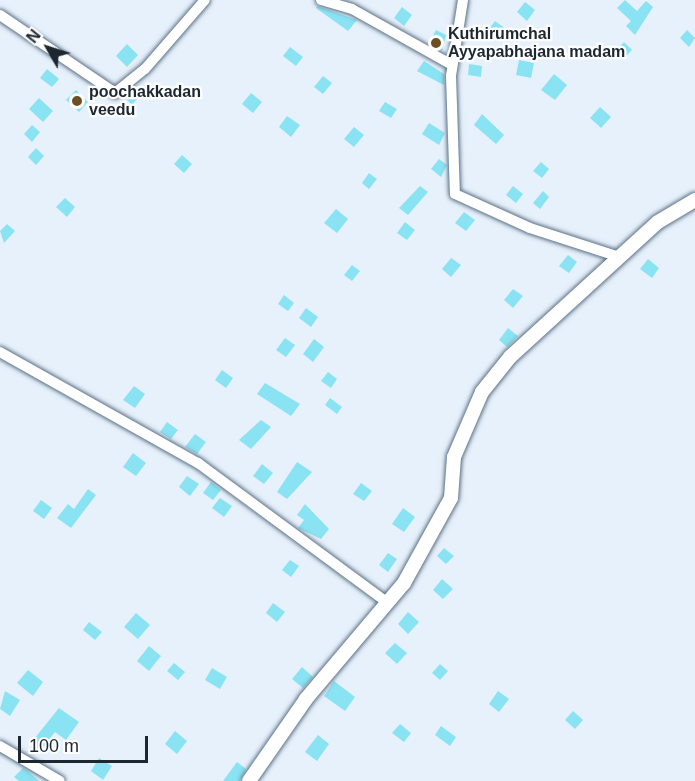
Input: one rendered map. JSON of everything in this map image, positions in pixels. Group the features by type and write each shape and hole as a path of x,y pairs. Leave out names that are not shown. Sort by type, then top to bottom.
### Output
{"street":[{"path":"1,17 115,93 145,69 205,0"},
{"path":"321,0 352,9 452,65"},
{"path":"463,0 452,65 455,194 530,228 619,257"},
{"path":"249,781 306,699 388,603 452,498 454,457 482,392 510,357 619,257 658,222 695,200"},
{"path":"0,352 198,463 388,603"},
{"path":"2,752 60,781"}],"building":[{"path":"625,0 637,11 646,1 653,7 635,35 626,26 631,21 617,8"},
{"path":"525,2 535,10 527,21 517,12"},
{"path":"317,6 357,20 348,31 316,8"},
{"path":"402,7 412,15 404,26 394,18"},
{"path":"495,21 506,29 500,38 489,29"},
{"name":"Kuthirumchal Ayyapabhajana madam","path":"436,30 446,35 442,51 429,43"},
{"path":"687,30 695,38 689,47 680,38"},
{"path":"624,42 632,50 625,57 617,50"},
{"path":"127,44 138,55 127,67 116,56"},
{"path":"290,47 303,57 296,66 283,56"},
{"path":"519,60 534,63 531,78 516,75"},
{"path":"424,61 444,74 444,85 417,71"},
{"path":"469,64 482,66 481,77 468,75"},
{"path":"47,69 59,79 52,87 40,78"},
{"path":"554,74 567,85 555,100 541,90"},
{"path":"323,76 332,83 323,94 314,87"},
{"path":"134,88 141,95 132,105 125,98"},
{"name":"poochakkadan veedu","path":"76,90 88,102 79,112 66,100"},
{"path":"251,93 262,102 253,113 242,104"},
{"path":"39,98 53,111 43,122 29,109"},
{"path":"385,102 397,109 391,118 379,111"},
{"path":"600,107 611,117 601,128 590,118"},
{"path":"482,114 504,135 496,144 474,125"},
{"path":"287,116 300,125 291,137 279,127"},
{"path":"429,123 445,133 439,145 422,134"},
{"path":"32,125 40,132 32,142 24,134"},
{"path":"354,127 364,135 354,147 344,139"},
{"path":"36,148 44,156 36,165 28,157"},
{"path":"182,155 192,164 184,173 174,164"},
{"path":"439,159 447,165 441,177 431,169"},
{"path":"541,162 549,169 542,178 533,171"},
{"path":"369,173 377,179 369,189 362,183"},
{"path":"420,186 428,192 408,215 399,208"},
{"path":"513,186 523,194 516,203 506,195"},
{"path":"543,191 549,197 540,209 533,203"},
{"path":"65,198 75,207 67,217 56,207"},
{"path":"336,209 348,219 337,233 324,223"},
{"path":"464,212 475,220 466,231 455,223"},
{"path":"405,222 415,230 407,240 397,233"},
{"path":"7,224 15,231 4,243 0,231"},
{"path":"568,255 577,262 569,273 559,266"},
{"path":"451,258 461,265 451,277 442,269"},
{"path":"648,259 659,268 652,278 640,269"},
{"path":"352,265 360,271 352,281 344,275"},
{"path":"513,289 523,296 513,308 504,300"},
{"path":"284,295 294,303 288,311 278,304"},
{"path":"306,308 318,317 311,327 299,318"},
{"path":"508,328 518,336 507,347 499,340"},
{"path":"285,338 295,345 286,357 276,350"},
{"path":"314,339 324,347 313,362 303,354"},
{"path":"222,370 233,378 226,388 215,380"},
{"path":"328,372 337,379 331,388 321,381"},
{"path":"265,383 300,404 291,416 257,394"},
{"path":"134,386 145,394 135,408 123,400"},
{"path":"330,398 342,407 337,414 325,405"},
{"path":"261,420 271,427 251,449 239,440"},
{"path":"167,422 178,430 171,439 160,432"},
{"path":"195,434 206,442 197,454 185,447"},
{"path":"133,453 146,463 136,476 123,467"},
{"path":"297,462 312,472 287,499 277,492"},
{"path":"262,464 273,473 264,484 253,476"},
{"path":"187,476 199,484 190,496 179,487"},
{"path":"211,482 221,490 213,500 203,493"},
{"path":"361,483 372,491 364,501 353,494"},
{"path":"88,489 96,495 71,528 57,518 68,504 74,509"},
{"path":"220,498 232,506 224,517 212,508"},
{"path":"41,500 52,508 44,519 33,511"},
{"path":"305,504 329,529 321,539 298,528 304,520 297,515"},
{"path":"403,508 415,517 404,532 392,524"},
{"path":"444,548 454,556 446,564 437,556"},
{"path":"388,553 397,559 388,572 379,565"},
{"path":"290,560 299,566 291,577 282,570"},
{"path":"442,579 453,589 443,599 433,590"},
{"path":"273,603 285,612 277,622 266,613"},
{"path":"408,612 419,622 408,634 398,624"},
{"path":"136,613 150,625 138,639 124,627"},
{"path":"89,622 102,632 95,640 83,630"},
{"path":"395,643 407,653 397,664 385,653"},
{"path":"149,646 161,656 149,671 137,661"},
{"path":"174,663 185,672 178,680 167,671"},
{"path":"440,664 448,671 440,680 432,673"},
{"path":"302,667 313,677 303,688 292,679"},
{"path":"212,668 227,677 220,689 205,680"},
{"path":"28,670 43,682 33,696 17,683"},
{"path":"334,681 355,697 345,711 324,696"},
{"path":"5,691 20,700 10,716 0,709"},
{"path":"498,691 509,699 499,712 489,704"},
{"path":"59,708 79,722 66,740 55,732 39,752 30,744"},
{"path":"573,711 583,720 575,729 565,720"},
{"path":"400,724 411,733 404,742 392,733"},
{"path":"441,726 456,737 450,746 435,735"},
{"path":"175,731 187,741 177,754 165,744"},
{"path":"318,735 329,744 317,761 305,752"},
{"path":"99,758 112,766 103,780 91,771"},
{"path":"237,762 246,769 240,781 223,781"},
{"path":"23,768 39,781 19,781 14,777"}],"place":[{"name":"Kuthirumchal Ayyapabhajana madam","path":"436,43"},
{"name":"poochakkadan veedu","path":"77,101"}]}
